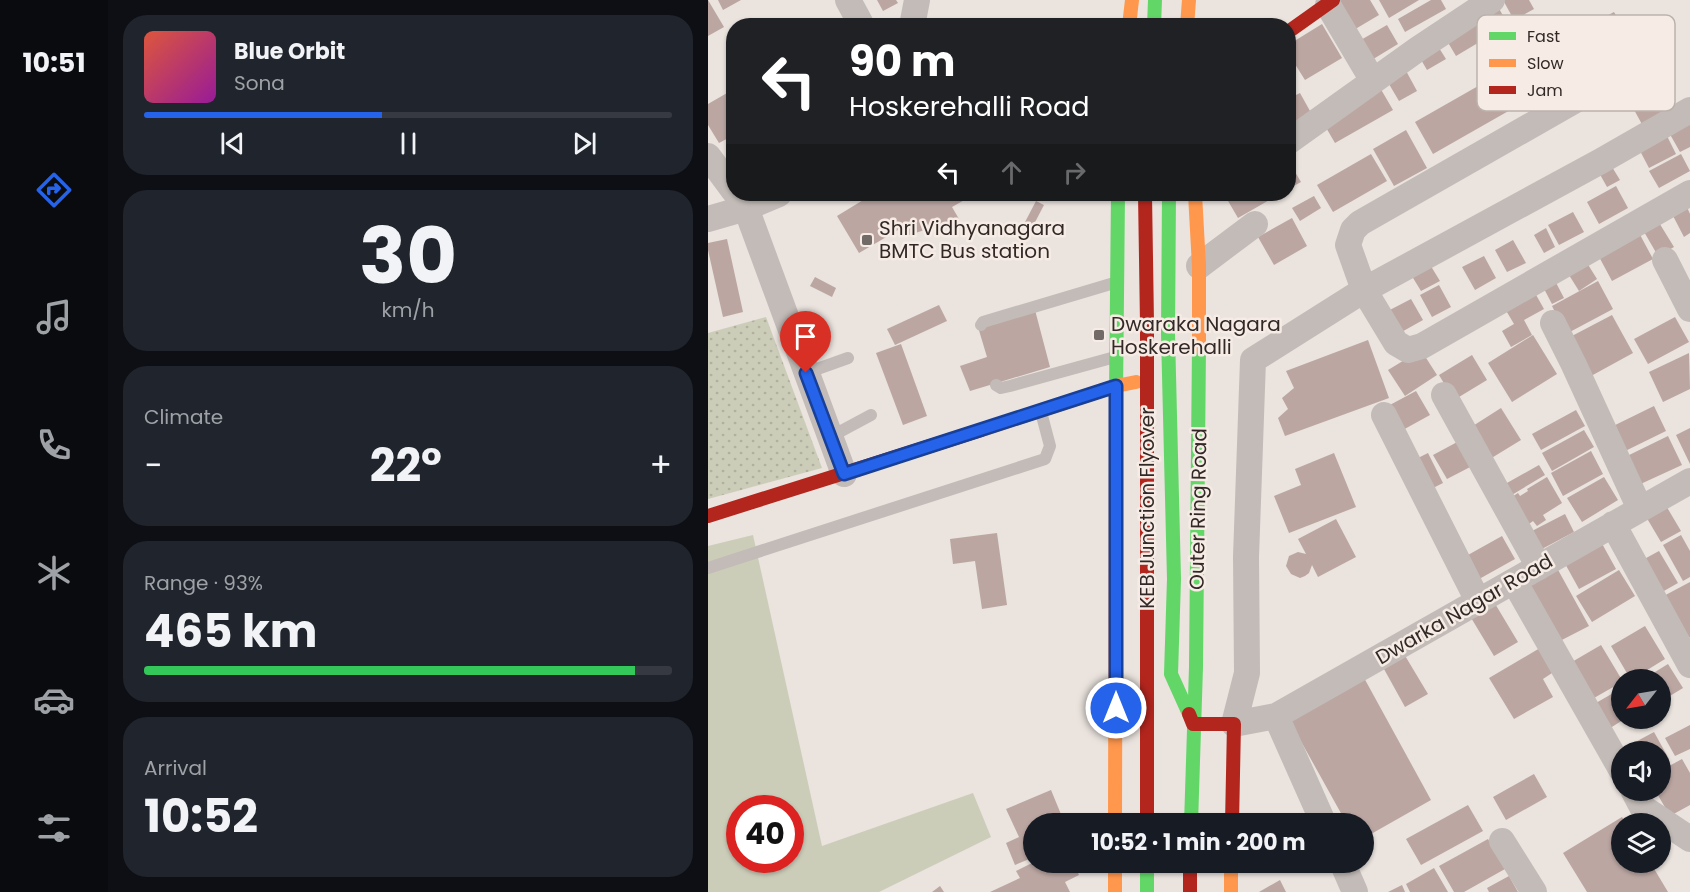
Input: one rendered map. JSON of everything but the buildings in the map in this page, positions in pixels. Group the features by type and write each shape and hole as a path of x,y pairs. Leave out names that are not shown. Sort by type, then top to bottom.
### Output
{"main road":[{"path":"1130,18 1131,0"},
{"path":"1154,18 1155,0"},
{"path":"1187,18 1189,0"},
{"path":"1296,26 1330,3"},
{"path":"1115,813 1118,201"},
{"name":"KEB Junction Flyover","path":"1145,201 1147,813"},
{"path":"1169,201 1169,375 1174,579 1171,674 1193,724 1234,724 1232,813"},
{"name":"Outer Ring Road","path":"1191,813 1196,643 1199,266 1195,201"},
{"path":"708,516 844,474 1033,399 1169,375"},
{"path":"1115,873 1115,892"},
{"path":"1146,892 1147,873"},
{"path":"1190,873 1190,892"},
{"path":"1231,873 1231,892"}],"street":[{"path":"848,0 858,18"},
{"path":"914,18 917,0"},
{"path":"1296,136 1418,49 1492,0"},
{"path":"1330,3 1373,81"},
{"path":"1234,724 1247,673 1246,557 1253,360 1364,290 1690,110"},
{"path":"1556,111 1360,223 1353,230 1348,245 1364,290 1396,343 1408,350 1422,346 1690,193"},
{"path":"708,156 726,181"},
{"path":"708,219 733,201"},
{"path":"740,201 844,474"},
{"path":"1199,266 1255,224"},
{"path":"1665,260 1690,309"},
{"path":"1553,323 1640,509"},
{"path":"1444,394 1539,567"},
{"path":"1384,415 1478,601"},
{"name":"Dwarka Nagar Road","path":"1234,724 1276,716 1690,481"},
{"path":"1613,524 1690,665"},
{"path":"1514,581 1611,752"},
{"path":"1276,716 1319,813"},
{"path":"1638,801 1642,807 1690,839"},
{"path":"1502,841 1533,892"},
{"path":"1347,873 1355,892"}],"lane":[{"path":"981,325 983,322 1116,280"},
{"path":"1033,399 1116,356"},
{"path":"806,373 848,358"},
{"path":"708,568 1045,459 1050,446 1033,399 996,385"},
{"path":"830,437 871,415"}],"green space":[{"path":"766,317 822,468 708,499 708,333"},
{"path":"753,535 822,846 973,793 991,837 879,892 708,892 708,546"}],"traffic: fast":[{"path":"1154,18 1155,0"},
{"path":"1116,396 1118,201"},
{"path":"1169,201 1168,334 1174,579 1171,674 1189,714"},
{"path":"1191,813 1196,667 1199,346"},
{"path":"1147,873 1147,892"}],"traffic: slow":[{"path":"1130,18 1132,0"},
{"path":"1188,18 1189,0"},
{"path":"1195,201 1199,266 1199,346"},
{"path":"981,430 1116,386 1136,382"},
{"path":"1115,813 1116,396"},
{"path":"1115,873 1115,892"},
{"path":"1231,873 1231,892"}],"traffic: jam":[{"path":"1296,26 1333,0"},
{"path":"1145,201 1147,619"},
{"path":"708,516 981,430"},
{"path":"1147,619 1147,813"},
{"path":"1189,714 1193,724 1234,724 1232,813"},
{"path":"1190,873 1190,892"}],"place":[{"name":"Shri Vidhyanagara BMTC Bus station","path":"867,240"},
{"name":"Dwaraka Nagara Hoskerehalli","path":"1099,335"}],"route":[{"path":"806,373 844,474 1116,386 1116,708"}]}
